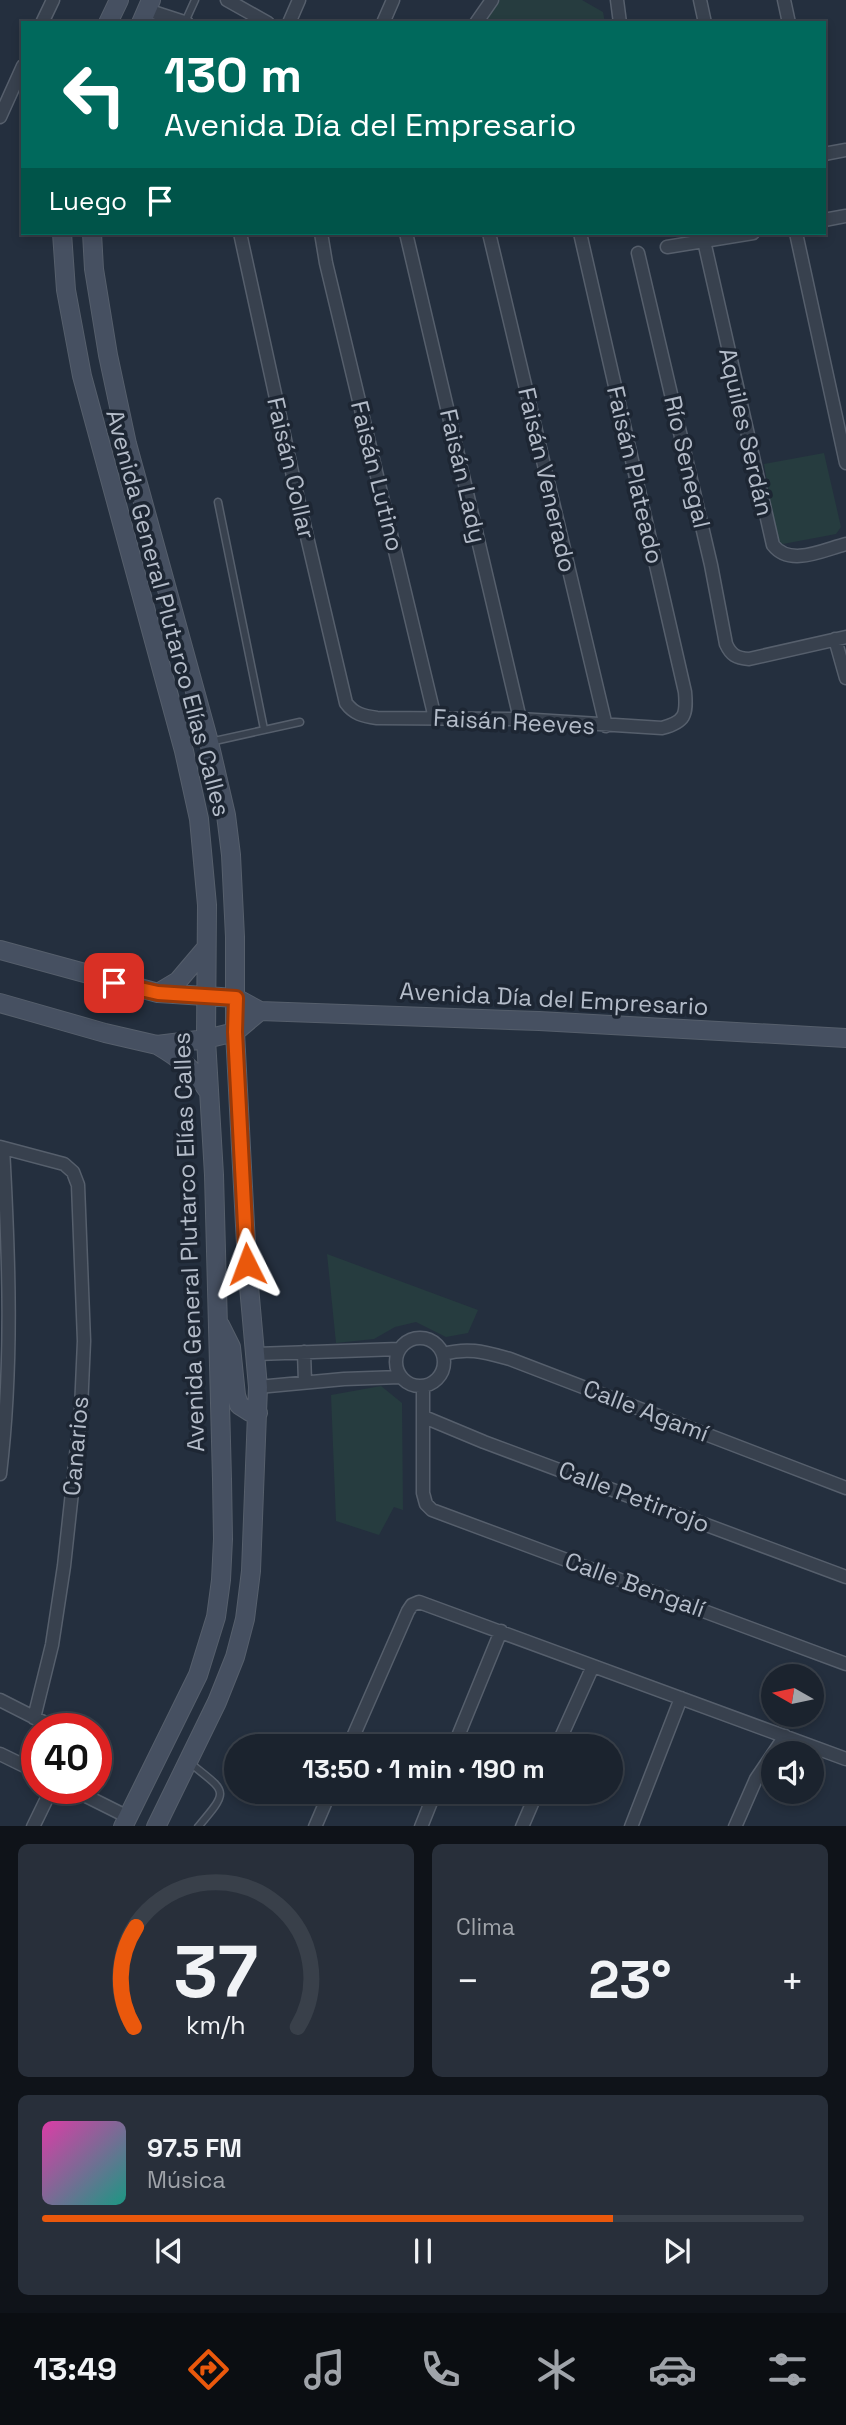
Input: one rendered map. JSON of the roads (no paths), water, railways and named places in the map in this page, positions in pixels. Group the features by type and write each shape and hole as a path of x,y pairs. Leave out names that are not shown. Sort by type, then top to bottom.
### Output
{"street":[{"path":"43,21 53,0"},
{"path":"109,21 119,0"},
{"path":"227,0 264,21"},
{"path":"290,21 299,0"},
{"path":"384,21 393,0"},
{"path":"477,21 492,0"},
{"path":"617,0 620,21"},
{"path":"700,0 705,21"},
{"path":"784,0 789,21"},
{"path":"146,11 182,21"},
{"path":"0,117 21,70"},
{"path":"826,154 846,150"},
{"path":"826,220 846,216"},
{"name":"Avenida General Plutarco Elías Calles","path":"62,235 66,290 82,376 184,751 198,819 207,905 206,1039 214,1175 223,1539 216,1617 205,1657 190,1694 125,1822"},
{"name":"Avenida General Plutarco Elías Calles","path":"92,235 94,269 108,355 145,512 209,742 226,815 231,855 235,1032 247,1264 258,1388 251,1571 245,1619 235,1657 218,1702 156,1826"},
{"name":"Faisán Collar","path":"240,235 346,703"},
{"name":"Faisán Lutino","path":"321,235 435,718"},
{"name":"Faisán Lady","path":"406,235 520,719"},
{"name":"Faisán Venerado","path":"489,235 606,726"},
{"name":"Faisán Plateado","path":"580,235 685,692 684,718"},
{"path":"667,247 741,235"},
{"path":"796,235 846,463"},
{"name":"Aquiles Serdán","path":"704,241 773,545 779,552 793,556 846,544"},
{"name":"Río Senegal","path":"638,253 730,653 738,658 748,659 841,638"},
{"path":"115,498 129,509 145,512"},
{"path":"841,638 846,678"},
{"name":"Faisán Reeves","path":"346,703 352,711 364,716 520,719 662,728 674,725 684,718"},
{"path":"158,993 178,981 206,948"},
{"name":"Avenida Día del Empresario","path":"0,950 158,993 236,998 260,1011 526,1020 846,1038"},
{"path":"0,1003 104,1033 157,1045 183,1060 197,1073 209,1093"},
{"path":"157,1045 206,1039 235,1032 260,1011"},
{"path":"0,1474 10,1349 9,1251 1,1147"},
{"name":"Canarios","path":"1,1147 64,1164 73,1172 78,1185 84,1341 81,1409 64,1566 52,1645 35,1713"},
{"path":"217,1319 231,1347 236,1395 240,1405 250,1412 258,1413"},
{"path":"417,1338 428,1339 437,1345 443,1354 443,1368 436,1380 423,1387 411,1385 400,1377 395,1363 399,1349 407,1341 417,1338"},
{"path":"256,1354 399,1349"},
{"name":"Calle Agamí","path":"443,1354 461,1349 480,1350 510,1359 846,1488"},
{"path":"304,1352 305,1382"},
{"path":"258,1388 305,1382 400,1377"},
{"path":"423,1387 424,1417"},
{"name":"Calle Bengalí","path":"424,1417 423,1493 426,1504 432,1510 846,1664"},
{"name":"Calle Petirrojo","path":"424,1417 484,1442 846,1577"},
{"path":"354,1734 412,1605 419,1602 846,1759"},
{"path":"459,1734 501,1631"},
{"path":"562,1734 593,1667"},
{"path":"631,1826 681,1698"},
{"path":"0,1700 25,1713"},
{"path":"735,1826 756,1779 785,1736"},
{"path":"0,1754 21,1764"},
{"path":"33,1826 44,1804"},
{"path":"96,1804 125,1822"},
{"path":"314,1826 324,1804"},
{"path":"421,1826 430,1804"},
{"path":"522,1826 532,1804"}],"lane":[{"path":"186,21 195,0"},
{"path":"218,502 264,729"},
{"path":"209,742 300,722"},
{"path":"188,1762 220,1787 220,1801 198,1826"}]}
